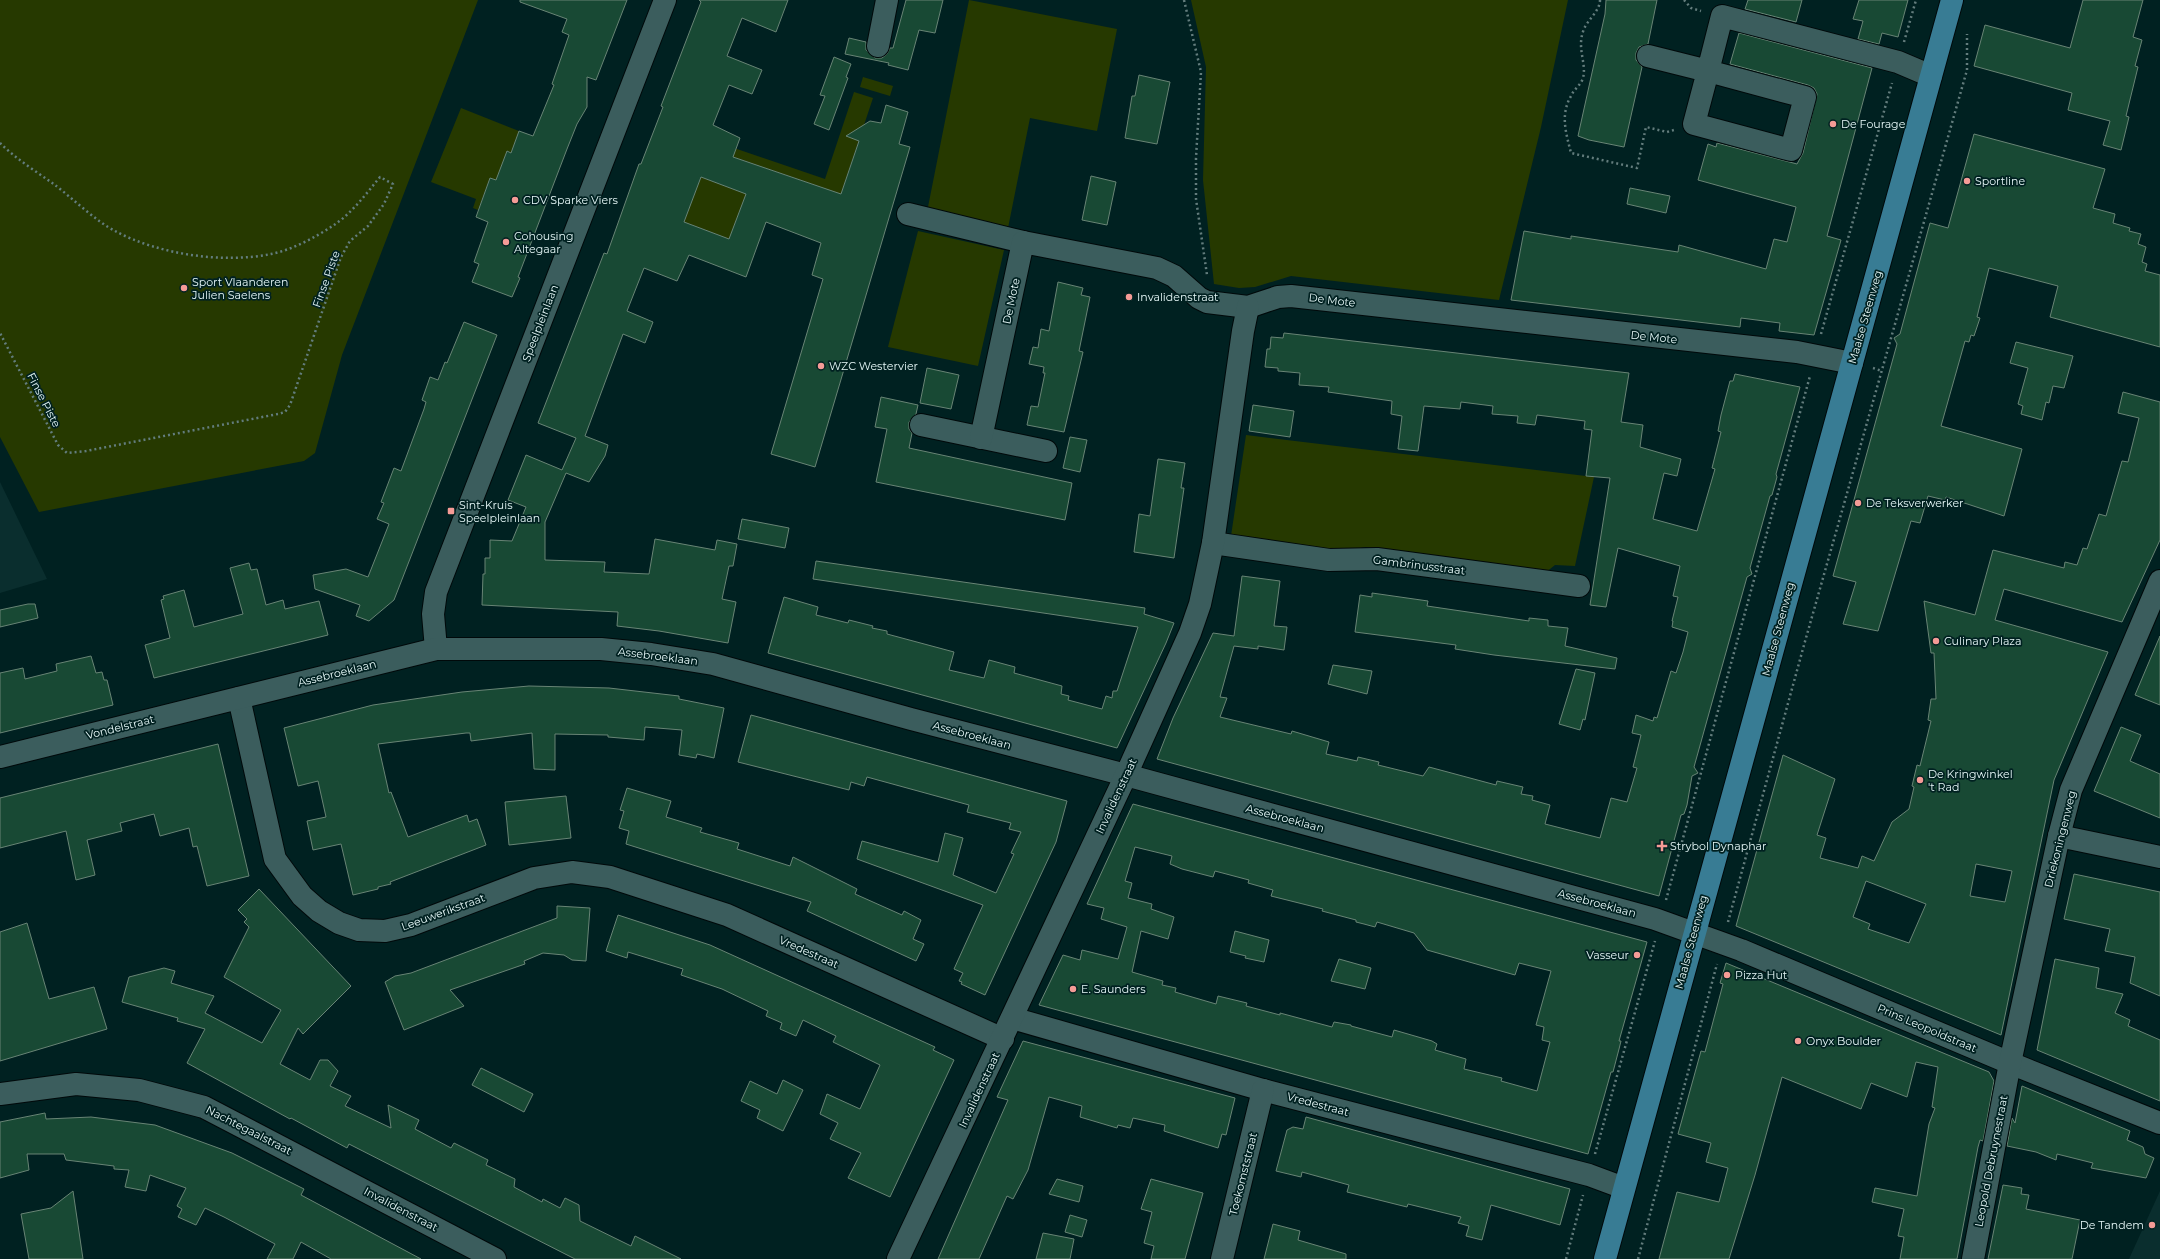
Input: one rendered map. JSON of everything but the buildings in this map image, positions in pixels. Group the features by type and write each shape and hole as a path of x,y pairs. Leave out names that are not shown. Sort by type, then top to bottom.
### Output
{"main road":[{"name":"Maalse Steenweg","path":"1605,1259 1952,0"}],"street":[{"name":"Speelpleinlaan","path":"436,649 433,614 436,592 666,0"},
{"path":"878,46 887,0"},
{"path":"1648,56 1708,71 1805,97 1791,150 1694,124 1708,71 1716,41 1722,16 1898,62 1931,76"},
{"path":"908,214 1024,242"},
{"name":"De Mote","path":"981,438 1024,242 1157,268 1174,276 1199,298 1207,302 1248,307 1278,297 1291,296 1815,356 1852,363"},
{"name":"Invalidenstraat","path":"898,1259 1003,1039 1126,775 1195,618 1200,604 1213,542 1243,331 1248,307"},
{"path":"922,425 1046,451"},
{"name":"Gambrinusstraat","path":"1213,542 1329,560 1377,559 1579,586"},
{"name":"Driekoningenweg","path":"2010,1063 2059,836 2071,790 2152,624 2160,580"},
{"name":"Assebroeklaan","path":"239,698 436,649 601,649 651,654 713,664 911,719 1126,775 1660,921 1694,932"},
{"name":"Vondelstraat","path":"0,757 239,698"},
{"name":"Leeuwerikstraat","path":"239,698 275,858 302,896 319,911 339,923 359,930 385,931 411,925 534,878 572,872 610,877"},
{"path":"2059,836 2160,857"},
{"name":"Vredestraat","path":"610,877 727,915 1003,1039"},
{"name":"Prins Leopoldstraat","path":"1694,932 2160,1124"},
{"name":"Vredestraat","path":"1012,1018 1263,1090 1588,1175 1624,1188"},
{"name":"Leopold Debruynestraat","path":"1972,1259 2010,1063"},
{"name":"Nachtegaalstraat","path":"0,1094 76,1084 139,1090 204,1107 307,1159"},
{"name":"Toekomststraat","path":"1222,1259 1263,1090"},
{"name":"Invalidenstraat","path":"307,1159 495,1259"}],"path":[{"path":"1184,0 1201,72 1196,158 1196,199 1207,271 1207,302"},
{"path":"1600,0 1600,5 1584,28 1580,48 1583,77 1579,85 1571,94 1564,117 1571,153 1637,168 1646,127 1667,132 1694,124"},
{"path":"1566,1259 1815,356 1916,0"},
{"path":"1638,1259 1722,943 1804,645 1967,70 1967,28"},
{"name":"Finse Piste","path":"0,143 113,230 135,241 189,255 244,257 271,254 304,241 334,224 361,201 380,177 393,184 384,204 368,226 350,240 344,251 290,405 285,412 86,451 66,452 58,445 0,333"}],"shaded area":[{"path":"0,482 47,579 0,593"},
{"name":"De Tandem","path":"2160,1191 2160,1259 2129,1259"}],"green space":[{"name":"Sport Vlaanderen Julien Saelens","path":"0,0 478,0 342,355 315,453 304,461 39,512 0,437"},
{"path":"969,0 1117,29 1097,131 1030,118 1008,228 927,212"},
{"path":"1191,0 1568,0 1541,127 1499,300 1291,276 1255,287 1239,288 1214,284 1203,180 1206,67"},
{"path":"863,77 893,86 890,96 860,87"},
{"path":"854,92 873,98 841,194 696,144 699,136 825,179"},
{"path":"461,108 519,131 511,153 508,151 500,182 490,178 478,210 473,208 476,199 431,182"},
{"path":"701,177 746,194 729,239 684,222"},
{"path":"918,231 1004,250 978,366 888,347"},
{"path":"1246,435 1594,477 1575,566 1555,565 1545,573 1366,547 1343,551 1231,536"}],"place":[{"name":"De Fourage","path":"1833,124"},
{"name":"Sportline","path":"1967,181"},
{"name":"CDV Sparke Viers","path":"515,200"},
{"name":"Cohousing Altegaar","path":"506,242"},
{"name":"Sport Vlaanderen Julien Saelens","path":"184,288"},
{"name":"Invalidenstraat","path":"1129,297"},
{"name":"WZC Westervier","path":"821,366"},
{"name":"De Teksverwerker","path":"1858,503"},
{"name":"Sint-Kruis Speelpleinlaan","path":"451,511"},
{"name":"Culinary Plaza","path":"1936,641"},
{"name":"De Kringwinkel 't Rad","path":"1920,780"},
{"name":"Strybol Dynaphar","path":"1662,846"},
{"name":"Vasseur","path":"1637,955"},
{"name":"Pizza Hut","path":"1727,975"},
{"name":"E. Saunders","path":"1073,989"},
{"name":"Onyx Boulder","path":"1798,1041"},
{"name":"De Tandem","path":"2152,1225"}]}
